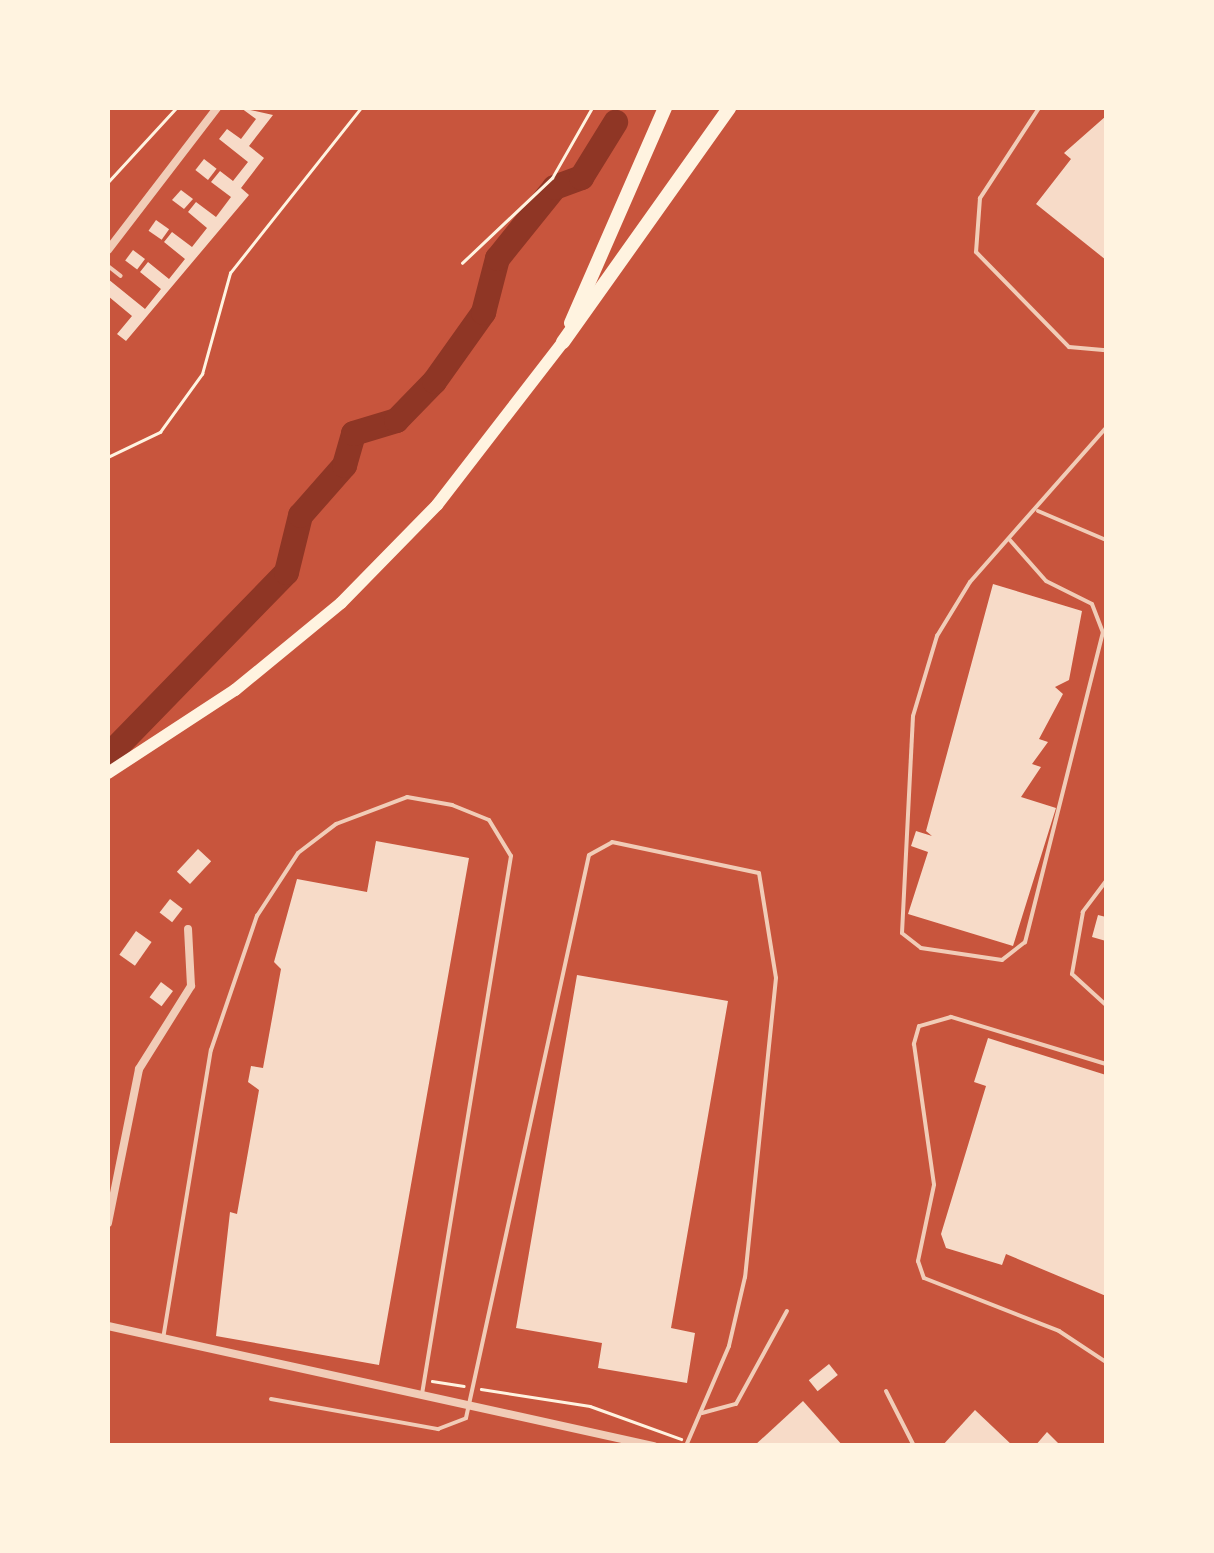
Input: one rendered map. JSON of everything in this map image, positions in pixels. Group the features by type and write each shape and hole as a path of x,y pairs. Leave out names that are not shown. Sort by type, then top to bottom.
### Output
{"highway":[{"path":"563,342 665,108"},
{"path":"563,342 729,108"}],"main road":[{"path":"108,774 223,699 341,603 438,505 563,342"}],"street":[{"path":"108,250 217,108"},
{"path":"108,1223 140,1069 191,986 188,929"},
{"path":"108,1326 162,1341 473,1404 654,1446"}],"lane":[{"path":"1039,108 980,198 976,252 1069,347 1106,350"},
{"path":"108,266 121,276"},
{"path":"1009,540 1046,581 1092,604 1103,632 1026,942 1002,960 921,948 898,915 905,760 937,636 1009,540 1106,428"},
{"path":"1037,510 1106,540"},
{"path":"162,1341 211,1050 257,916 298,853 376,803 406,797 489,820 511,856 422,1394"},
{"path":"271,1399 438,1429 466,1418 473,1404 590,855 612,842 749,868 764,881 776,978 770,1079 745,1278 702,1413 687,1443"},
{"path":"1106,881 1083,912 1072,974 1106,1005"},
{"path":"1106,1064 950,1017 919,1026 914,1044 934,1185 918,1261 924,1278 1059,1331 1106,1362"},
{"path":"702,1413 736,1404 788,1312"},
{"path":"886,1391 914,1446"}],"path":[{"path":"108,182 176,108"},
{"path":"108,458 160,432 202,374 230,273 361,108"},
{"path":"462,263 552,178 592,108"},
{"path":"424,1380 590,1406 687,1443"}],"building":[{"path":"241,108 273,115 249,146 264,158 241,188 249,195 126,341 117,334 132,316 108,296 108,279 145,309 161,289 140,272 148,262 169,279 185,259 164,242 172,232 192,247 207,228 188,212 196,202 216,217 231,197 211,182 220,171 233,181 248,162 219,139 227,129 241,139 256,119"},
{"path":"1106,116 1106,260 1036,204 1071,159 1064,153"},
{"path":"204,159 217,169 208,180 195,170"},
{"path":"181,190 193,199 184,209 172,200"},
{"path":"156,220 169,229 162,240 149,231"},
{"path":"133,250 145,259 137,269 125,260"},
{"path":"993,584 1082,611 1069,680 1055,687 1063,694 1039,739 1048,742 1032,764 1041,767 1021,797 1056,808 1013,946 908,914 928,852 911,846 916,831 932,836 926,831"},
{"path":"376,841 469,858 379,1365 216,1336 230,1212 237,1214 259,1090 248,1082 251,1066 263,1068 281,969 274,962 297,879 367,892"},
{"path":"198,849 211,861 190,884 177,872"},
{"path":"170,899 183,909 172,922 160,912"},
{"path":"1098,915 1106,917 1106,941 1092,937"},
{"path":"136,931 152,942 135,966 119,955"},
{"path":"577,975 728,1001 671,1328 695,1333 687,1383 598,1368 602,1343 516,1328"},
{"path":"161,982 173,991 162,1006 150,997"},
{"path":"988,1038 1106,1075 1106,1296 1006,1254 1002,1265 946,1248 941,1234 986,1086 974,1082"},
{"path":"829,1364 838,1375 818,1391 809,1380"},
{"path":"803,1401 843,1446 754,1446"},
{"path":"975,1410 1013,1446 942,1446"},
{"path":"1047,1432 1061,1446 1035,1446"}],"waterway":[{"path":"108,755 286,572 300,515 344,465 353,433 396,420 434,381 483,312 497,258 554,187 581,177 615,122"}]}
